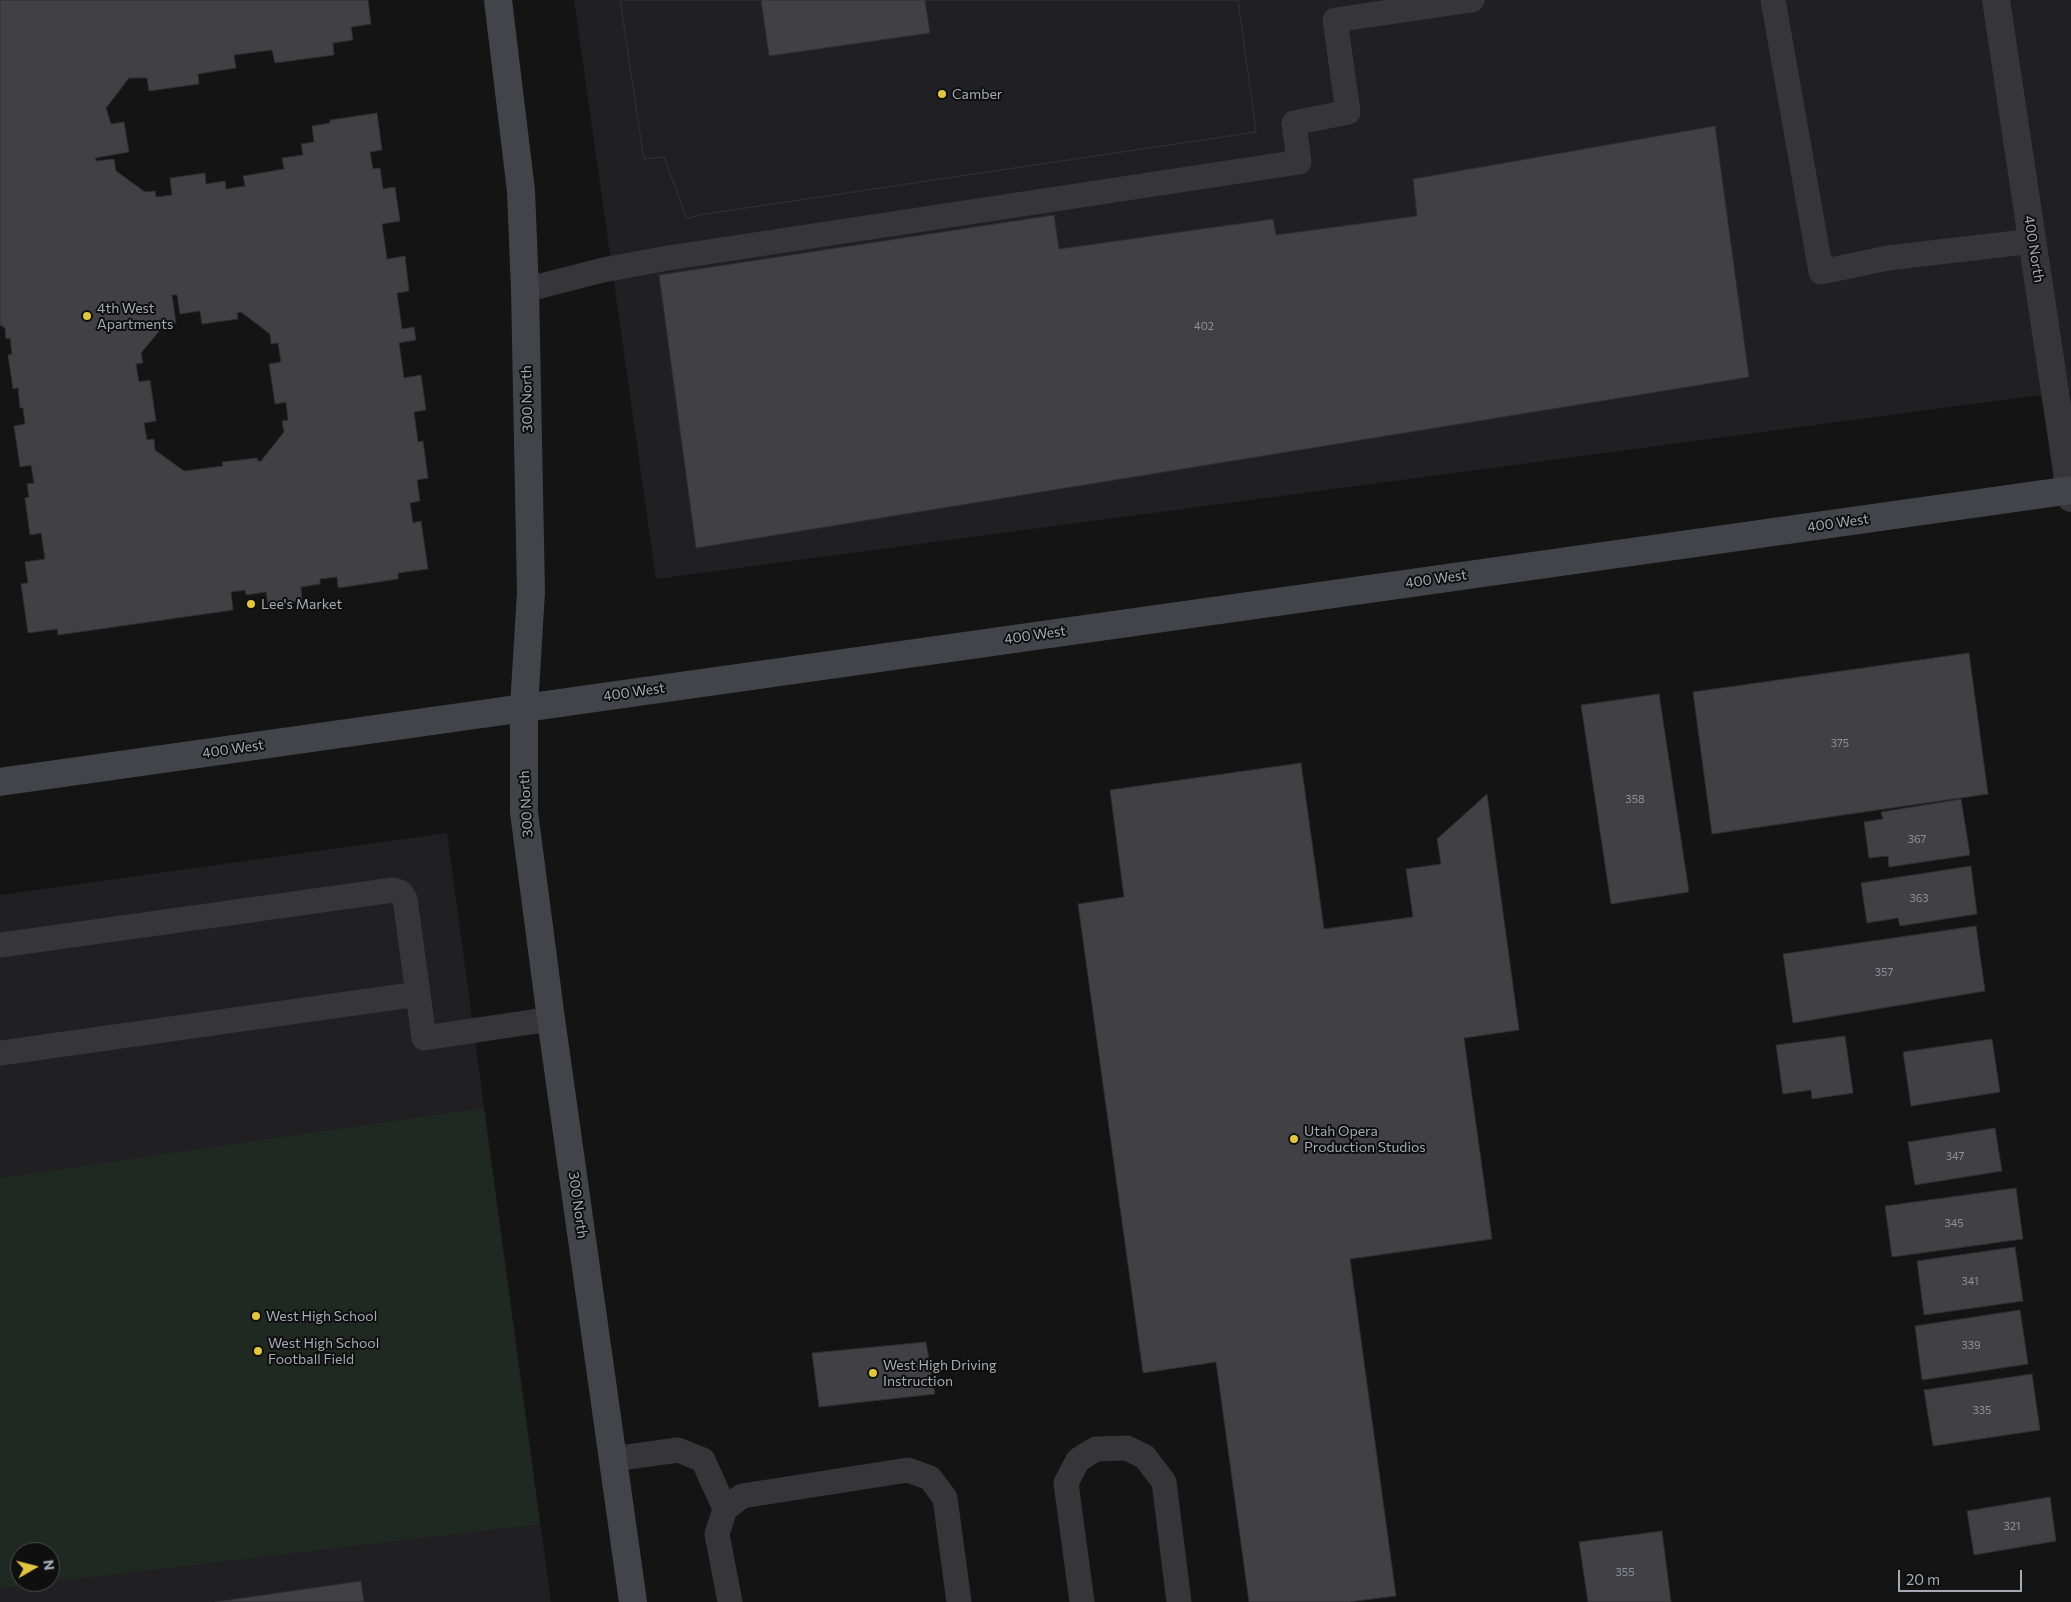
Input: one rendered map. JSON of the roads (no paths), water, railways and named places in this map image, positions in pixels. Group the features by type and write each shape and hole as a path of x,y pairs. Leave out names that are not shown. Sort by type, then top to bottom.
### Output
{"street":[{"name":"300 North","path":"498,0 521,191 525,290 531,592 524,707 524,812 551,1019 633,1602"},
{"name":"400 North","path":"1996,0 2071,493"},
{"name":"400 West","path":"0,782 524,707 2071,493"}],"lane":[{"path":"525,290 603,270 660,260 1299,162 1294,123 1348,112 1335,20 1472,0"},
{"path":"1773,0 1821,272 1888,258 2033,241"},
{"path":"0,945 393,890 400,892 405,899 424,1038 551,1019"},
{"path":"0,1053 418,994"},
{"path":"1082,1602 1066,1483 1078,1460 1096,1449 1127,1448 1145,1457 1164,1482 1179,1602"},
{"path":"613,1459 678,1450 703,1460 725,1509"},
{"path":"730,1602 717,1534 725,1509 742,1496 908,1470 930,1478 945,1498 959,1602"}],"place":[{"name":"Camber","path":"942,94"},
{"name":"4th West Apartments","path":"87,316"},
{"name":"Lee's Market","path":"251,604"},
{"name":"Utah Opera Production Studios","path":"1294,1139"},
{"name":"West High School","path":"256,1316"},
{"name":"West High School Football Field","path":"258,1351"},
{"name":"West High Driving Instruction","path":"873,1373"}]}
